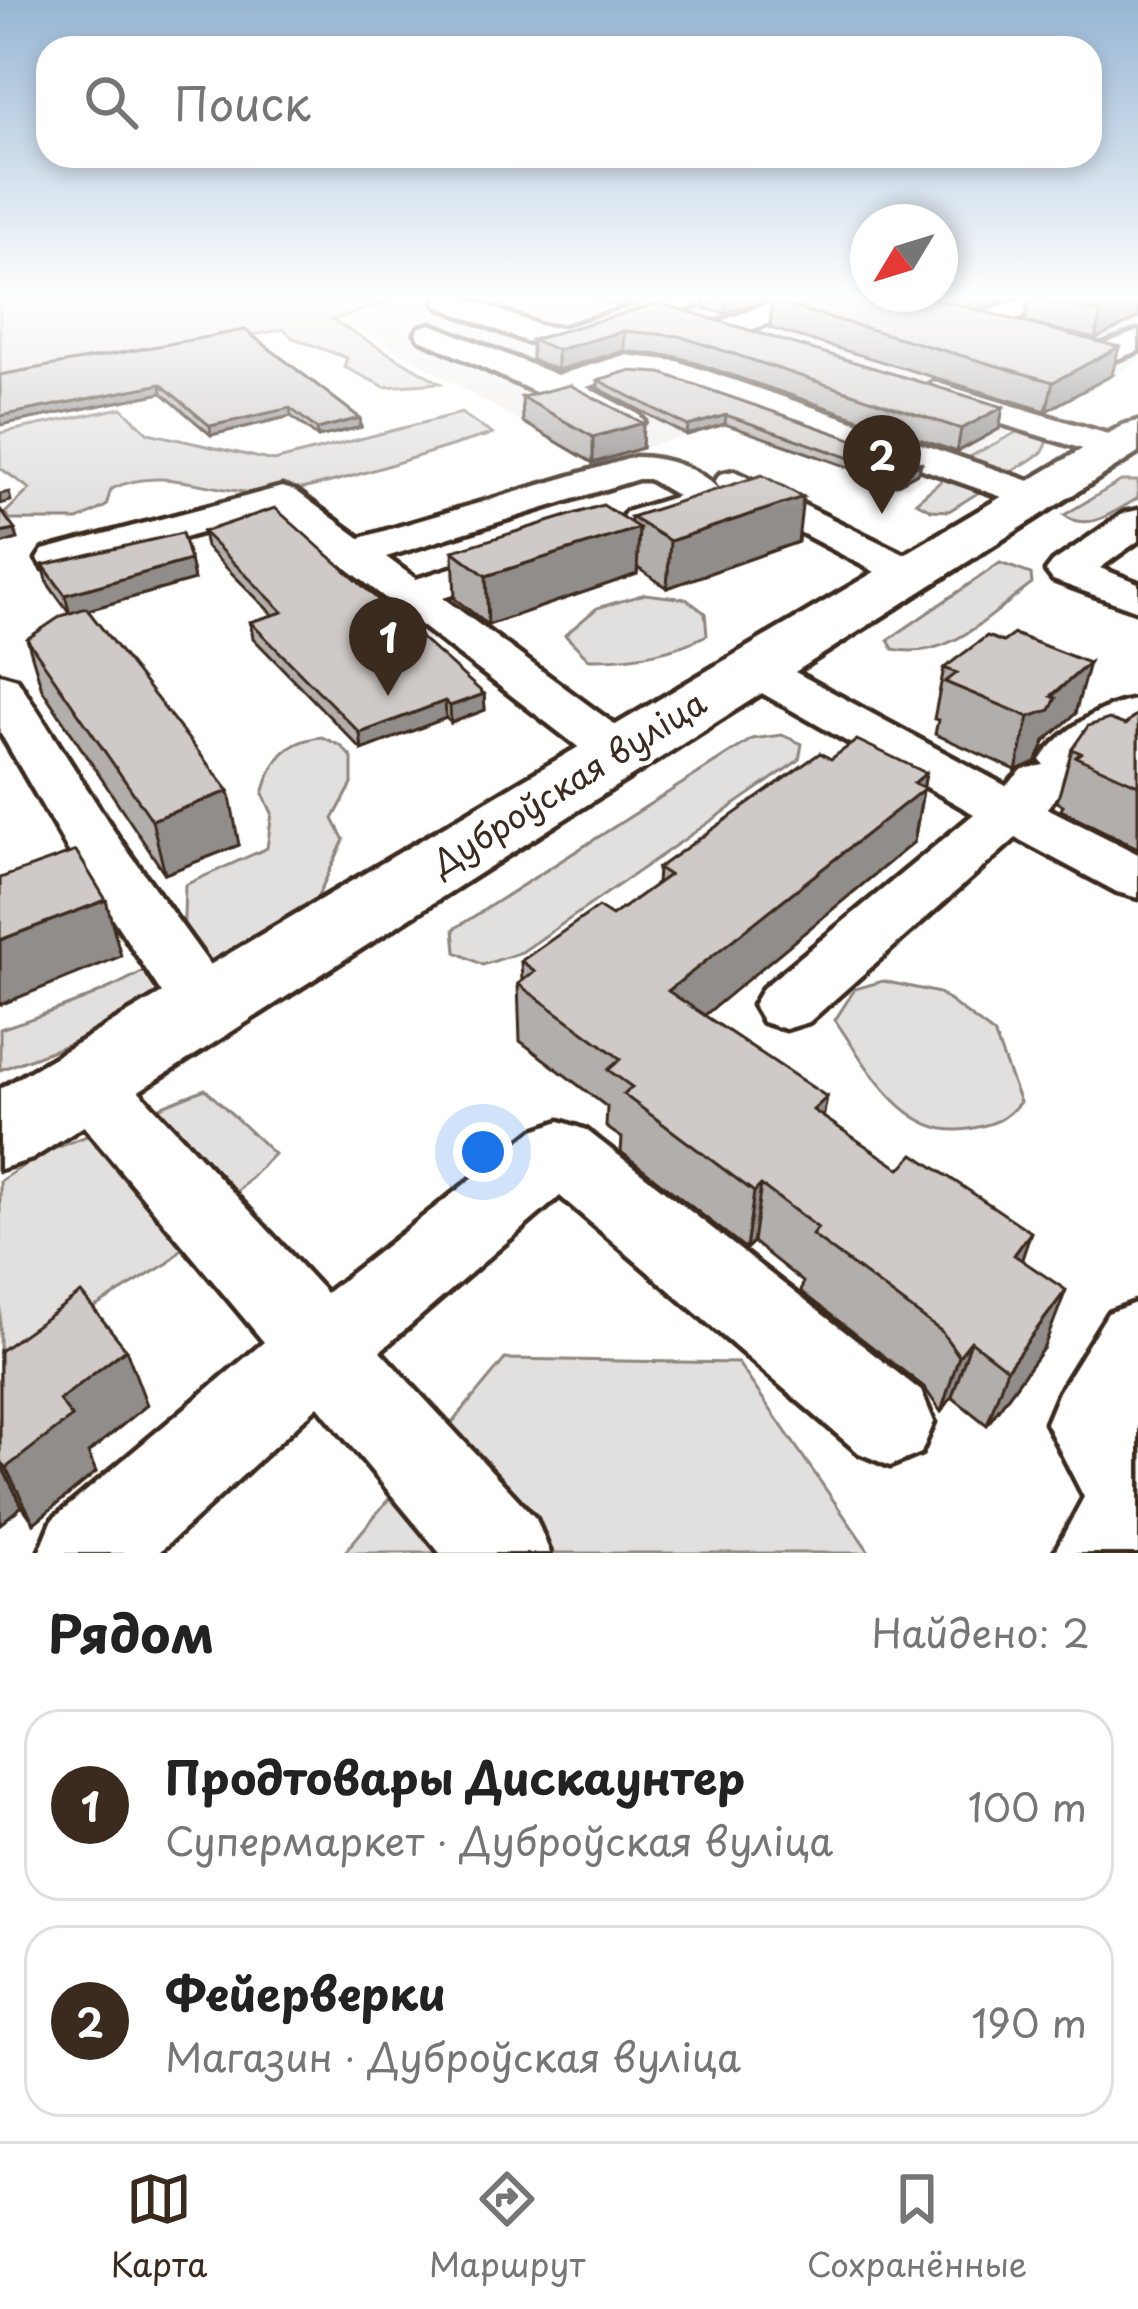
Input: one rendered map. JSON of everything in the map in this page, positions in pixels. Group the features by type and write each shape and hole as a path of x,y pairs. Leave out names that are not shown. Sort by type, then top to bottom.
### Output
{"main road":[{"name":"Дуброўская вуліца","path":"0,1133 1036,496 1122,453"}],"lane":[{"path":"512,367 909,573"},
{"path":"555,386 618,367"},
{"path":"660,367 1036,496"},
{"path":"893,380 1122,453"},
{"path":"353,553 635,468 656,468 703,494 698,502 609,531"},
{"path":"58,559 282,500 618,752"},
{"path":"1138,522 1068,571 1138,598"},
{"path":"409,596 565,545"},
{"path":"754,669 1040,784 1138,878"},
{"path":"0,689 97,850 205,1007"},
{"path":"786,1005 1040,784 1126,716 1138,715"},
{"path":"39,872 97,850"},
{"path":"86,1080 502,1553"},
{"path":"87,1553 321,1348 560,1152 890,1423"},
{"path":"1102,1553 1137,1500 1090,1423 1138,1341"}],"shaded area":[{"path":"0,367 85,367 0,384"},
{"path":"345,367 413,367 440,383 385,387"},
{"path":"426,367 1128,367 907,488 725,424 593,463"},
{"path":"122,408 148,433 274,461 461,413 492,434 284,492 239,491 175,480 133,481 111,489 106,506 78,520 11,520 5,513 30,489 0,468 0,433"},
{"path":"1021,430 1049,439 1043,452 949,511 931,510 916,502 971,456"},
{"path":"1121,481 1138,481 1138,498 1092,521 1064,515"},
{"path":"1000,563 1031,574 1032,584 950,642 913,651 893,649 888,640"},
{"path":"645,594 686,599 705,613 707,635 635,657 589,659 565,635 597,608"},
{"path":"782,735 802,744 799,760 522,952 483,965 456,952 454,929 752,739"},
{"path":"322,737 352,758 352,784 333,819 344,840 311,911 147,1015 0,1070 0,1029 94,995 183,947 185,885 267,848 272,813 263,794 271,771 289,748"},
{"path":"883,981 939,993 994,1034 1020,1102 1015,1108 988,1124 950,1130 909,1113 891,1097 835,1020 855,989"},
{"path":"205,1089 274,1154 168,1263 0,1364 0,1181 41,1154"},
{"path":"505,1359 738,1363 870,1553 344,1553"}],"building":[{"path":"41,367 294,367 360,418 317,429 290,408 210,426 161,384 0,416 0,375"},
{"path":"774,367 872,367 1003,407 961,429"},
{"path":"1003,367 1080,367 1053,382"},
{"path":"628,371 661,373 921,463 899,475 726,415 688,426 598,380"},
{"path":"570,385 643,423 593,437 522,397"},
{"path":"762,475 803,497 670,541 631,517"},
{"path":"603,505 639,528 486,576 453,551"},
{"path":"275,508 484,694 450,706 445,701 360,733 250,622 283,612 203,532"},
{"path":"0,509 15,530 0,533"},
{"path":"182,533 190,560 65,595 43,565"},
{"path":"86,608 229,791 152,820 27,639 61,616"},
{"path":"1014,634 1089,663 1051,696 1056,698 1050,710 1029,717 945,682 957,673 944,668 987,636 1003,642"},
{"path":"1136,715 1138,785 1076,757 1081,753 1072,749 1088,726 1109,719 1125,725"},
{"path":"857,740 926,773 914,783 925,788 668,991 827,1097 813,1110 900,1169 914,1154 1031,1232 1014,1255 1066,1290 1007,1369 971,1341 959,1356 941,1331 812,1235 818,1228 761,1185 754,1192 623,1094 632,1087 608,1070 621,1059 518,984 535,971 521,961 598,907 612,916 669,875 658,868 820,753 831,759"},
{"path":"76,851 106,900 0,940 0,878"},
{"path":"81,1293 126,1349 59,1400 72,1417 6,1468 0,1460 0,1351"}],"place":[{"name":"Фейерверки","path":"882,514"},
{"name":"Продтовары Дискаунтер","path":"388,696"}]}
